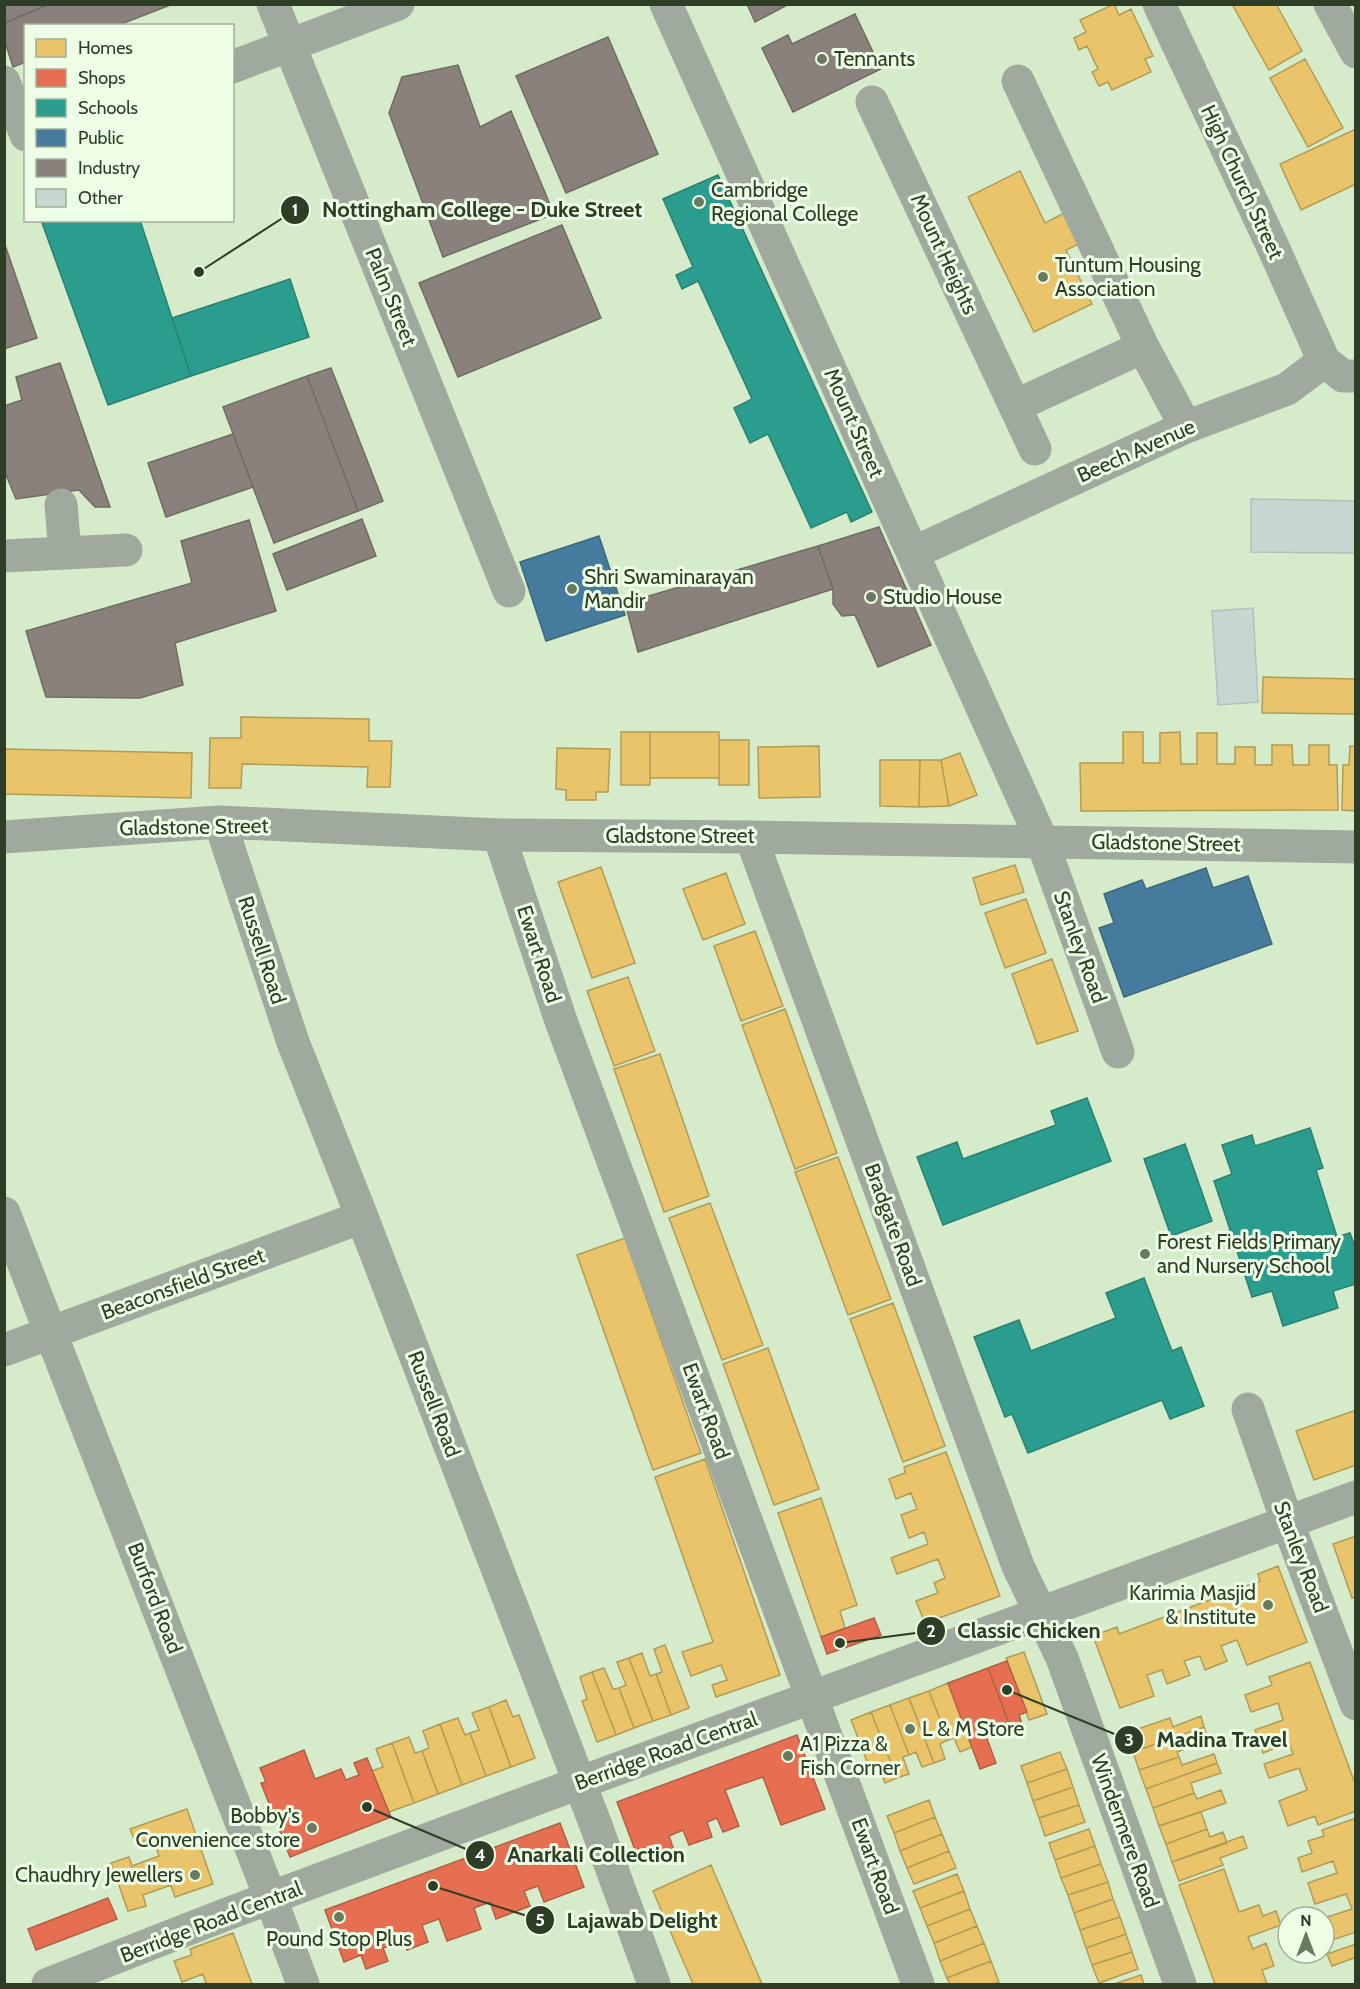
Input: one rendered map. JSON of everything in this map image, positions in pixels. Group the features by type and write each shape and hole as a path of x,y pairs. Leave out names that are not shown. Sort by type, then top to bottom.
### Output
{"street":[{"name":"Palm Street","path":"273,4 509,591"},
{"path":"234,66 398,4"},
{"name":"Mount Street","path":"666,4 1042,841"},
{"name":"High Church Street","path":"1159,4 1324,361"},
{"path":"1337,7 1356,52"},
{"path":"1017,81 1143,347 1186,427"},
{"path":"4,82 24,130"},
{"name":"Mount Heights","path":"872,102 1035,449"},
{"path":"4,154 24,148"},
{"path":"1016,406 1143,347"},
{"path":"1324,361 1343,375 1356,376"},
{"name":"Beech Avenue","path":"913,553 1186,427 1287,389 1324,361"},
{"path":"61,505 65,553"},
{"path":"4,556 126,550"},
{"name":"Gladstone Street","path":"4,837 220,822 499,835 1042,841 1354,850"},
{"name":"Russell Road","path":"220,822 292,1042 362,1217 654,1984"},
{"name":"Ewart Road","path":"499,835 561,1021 918,1984"},
{"name":"Bradgate Road","path":"751,837 1017,1566 1038,1612"},
{"name":"Stanley Road","path":"1042,841 1118,1052"},
{"name":"Burford Road","path":"4,1213 303,1984"},
{"name":"Beaconsfield Street","path":"4,1350 362,1217"},
{"name":"Stanley Road","path":"1248,1409 1287,1521 1356,1704"},
{"name":"Berridge Road Central","path":"48,1984 1038,1612 1356,1497"},
{"name":"Windermere Road","path":"1038,1612 1062,1658 1180,1984"}],"building: Homes":[{"path":"1114,4 1119,15 1131,9 1153,56 1145,59 1151,72 1112,90 1108,82 1099,86 1092,72 1098,69 1087,46 1079,50 1074,38 1086,32 1080,20"},
{"path":"1232,4 1276,4 1302,51 1269,70"},
{"path":"1305,59 1343,128 1308,147 1270,78"},
{"path":"1356,129 1356,184 1301,210 1280,164"},
{"name":"Tuntum Housing Association","path":"1020,171 1045,223 1068,211 1083,242 1066,250 1092,304 1034,332 968,197"},
{"path":"1263,677 1356,679 1356,714 1262,713"},
{"path":"241,717 369,719 369,741 392,741 390,787 367,787 368,767 242,764 241,788 209,788 210,738 241,738"},
{"path":"621,732 650,732 650,785 621,785"},
{"path":"650,732 719,732 719,778 650,778"},
{"path":"1123,732 1143,732 1143,763 1160,763 1160,733 1180,732 1181,764 1197,764 1197,733 1217,733 1217,764 1235,764 1235,747 1255,747 1255,765 1272,765 1272,745 1292,745 1293,765 1309,765 1309,745 1329,745 1329,765 1337,765 1338,810 1081,811 1080,763 1123,763"},
{"path":"719,740 749,740 749,785 719,785"},
{"path":"819,746 820,797 759,798 758,747"},
{"path":"1350,746 1356,746 1356,811 1342,810 1343,765 1349,765"},
{"path":"557,748 610,749 608,792 596,792 596,800 566,800 566,790 556,789"},
{"path":"4,749 192,753 191,798 4,794"},
{"path":"960,753 977,795 949,806 941,760"},
{"path":"880,760 920,760 919,807 880,806"},
{"path":"920,760 941,760 949,806 919,807"},
{"path":"1015,865 1024,892 981,905 973,878"},
{"path":"601,867 635,963 592,978 558,882"},
{"path":"726,873 745,924 703,940 683,889"},
{"path":"1026,899 1046,953 1005,968 985,913"},
{"path":"755,931 783,1006 741,1021 714,946"},
{"path":"1052,959 1078,1031 1037,1044 1012,974"},
{"path":"628,977 655,1051 614,1066 587,991"},
{"path":"785,1009 837,1153 795,1169 742,1025"},
{"path":"660,1054 709,1196 664,1212 614,1069"},
{"path":"838,1157 891,1299 848,1315 795,1172"},
{"path":"710,1203 763,1345 722,1360 669,1218"},
{"path":"625,1238 701,1453 653,1470 577,1255"},
{"path":"893,1303 945,1446 903,1462 850,1319"},
{"path":"768,1348 819,1489 774,1505 723,1364"},
{"path":"1356,1410 1356,1465 1314,1480 1296,1431"},
{"path":"946,1452 1000,1596 925,1623 916,1601 938,1593 934,1583 945,1578 938,1559 897,1574 891,1558 928,1544 924,1532 909,1538 901,1515 917,1509 911,1493 896,1499 889,1479 905,1473 904,1467"},
{"path":"705,1459 780,1675 716,1697 712,1685 727,1680 721,1665 691,1676 682,1652 713,1642 655,1477"},
{"path":"821,1498 857,1605 840,1611 845,1628 821,1637 778,1513"},
{"path":"1356,1536 1356,1597 1352,1598 1333,1544"},
{"path":"1278,1566 1307,1642 1247,1665 1237,1640 1221,1646 1227,1661 1205,1670 1200,1656 1184,1661 1190,1675 1167,1684 1162,1670 1147,1675 1154,1696 1120,1708 1093,1636 1117,1627 1119,1634 1260,1581 1258,1574"},
{"path":"665,1645 689,1708 671,1715 656,1674 662,1672 654,1649"},
{"path":"1024,1652 1047,1714 1029,1720 1006,1658"},
{"path":"642,1653 650,1676 656,1674 671,1715 653,1721 629,1658"},
{"path":"629,1658 653,1721 634,1728 619,1688 626,1685 617,1662"},
{"path":"1310,1662 1356,1786 1356,1811 1318,1825 1315,1816 1288,1826 1279,1801 1307,1790 1299,1768 1269,1778 1264,1764 1293,1754 1289,1743 1263,1753 1255,1730 1283,1720 1278,1703 1251,1712 1245,1695 1272,1685 1269,1677"},
{"path":"604,1668 613,1689 619,1688 634,1728 616,1735 592,1672"},
{"path":"592,1672 616,1735 597,1742 582,1701 587,1699 580,1677"},
{"path":"948,1683 972,1747 960,1752 954,1738 948,1740 929,1691"},
{"path":"929,1691 948,1740 940,1744 945,1759 934,1763 909,1698"},
{"path":"909,1698 934,1763 922,1767 916,1752 909,1755 890,1705"},
{"path":"506,1700 513,1717 519,1715 535,1758 511,1767 489,1707"},
{"path":"890,1705 909,1755 903,1757 909,1774 897,1778 871,1712"},
{"path":"489,1707 511,1767 486,1776 470,1733 479,1730 472,1713"},
{"path":"871,1712 897,1778 885,1783 879,1769 871,1772 851,1720"},
{"path":"1201,1716 1204,1727 1133,1752 1126,1733 1170,1718 1173,1727"},
{"path":"458,1718 465,1735 470,1733 486,1776 462,1785 440,1724"},
{"path":"440,1724 462,1785 438,1794 422,1751 429,1748 423,1731"},
{"path":"1204,1727 1209,1740 1177,1752 1179,1757 1139,1770 1133,1752"},
{"path":"409,1737 415,1753 422,1751 438,1794 414,1803 392,1743"},
{"path":"392,1743 414,1803 389,1812 372,1771 383,1767 376,1749"},
{"path":"1060,1752 1067,1769 1027,1783 1021,1766"},
{"path":"1214,1754 1217,1763 1146,1789 1139,1770 1179,1757 1182,1765"},
{"path":"1217,1763 1221,1773 1191,1783 1194,1793 1153,1808 1146,1789"},
{"path":"1067,1769 1073,1787 1033,1801 1027,1783"},
{"path":"1073,1787 1079,1805 1039,1818 1033,1801"},
{"path":"1221,1790 1226,1803 1159,1826 1153,1808 1194,1793 1197,1799"},
{"path":"929,1800 935,1817 894,1833 887,1816"},
{"path":"1079,1805 1085,1822 1045,1836 1039,1818"},
{"path":"187,1809 213,1884 175,1897 171,1885 143,1895 146,1906 128,1911 111,1863 129,1857 132,1866 159,1856 153,1838 136,1844 130,1829"},
{"path":"1201,1812 1207,1829 1166,1844 1159,1826"},
{"path":"935,1817 942,1834 900,1851 894,1833"},
{"path":"1356,1818 1356,1932 1336,1939 1336,1914 1352,1909 1346,1894 1315,1904 1308,1883 1337,1873 1333,1861 1302,1872 1298,1858 1312,1853 1308,1841 1324,1836 1322,1830"},
{"path":"1089,1829 1095,1846 1055,1860 1049,1843"},
{"path":"1207,1829 1210,1837 1223,1832 1227,1843 1172,1862 1166,1844"},
{"path":"942,1834 949,1851 907,1868 900,1851"},
{"path":"1243,1836 1247,1848 1220,1858 1223,1865 1179,1881 1172,1862"},
{"path":"1095,1846 1101,1864 1061,1878 1055,1860"},
{"path":"949,1851 956,1868 914,1884 907,1868"},
{"path":"1101,1864 1108,1882 1068,1895 1061,1878"},
{"path":"711,1865 762,1984 693,1984 653,1891"},
{"path":"1224,1869 1239,1912 1259,1905 1263,1916 1276,1911 1276,1927 1248,1937 1253,1949 1266,1943 1274,1966 1262,1970 1267,1984 1215,1984 1179,1885"},
{"path":"957,1874 964,1891 920,1908 913,1891"},
{"path":"1108,1882 1113,1899 1074,1913 1068,1895"},
{"path":"964,1891 970,1909 927,1926 920,1908"},
{"path":"1113,1899 1120,1917 1080,1930 1074,1913"},
{"path":"970,1909 977,1926 934,1943 927,1926"},
{"path":"1120,1917 1126,1934 1086,1948 1080,1930"},
{"path":"977,1926 984,1943 940,1961 934,1943"},
{"path":"233,1933 252,1984 202,1984 206,1983 203,1974 182,1982 174,1961 192,1955 190,1949"},
{"path":"1126,1934 1132,1952 1092,1965 1086,1948"},
{"path":"984,1943 991,1961 947,1978 940,1961"},
{"path":"1356,1944 1356,1961 1354,1958 1336,1965 1336,1951"},
{"path":"1132,1952 1138,1969 1099,1983 1092,1965"},
{"path":"991,1961 999,1982 950,1984 947,1978"},
{"path":"1141,1975 1144,1984 1114,1984"}],"building: Shops":[{"path":"874,1618 881,1635 827,1654 821,1637"},
{"path":"1007,1661 1027,1712 1019,1715 1023,1727 1012,1731 988,1668"},
{"path":"988,1668 1012,1731 1000,1736 995,1723 983,1728 996,1763 980,1769 948,1683"},
{"path":"797,1735 825,1809 781,1825 763,1777 725,1790 739,1826 723,1832 717,1818 707,1822 712,1837 689,1845 683,1830 669,1836 674,1850 640,1863 617,1802"},
{"path":"304,1750 315,1779 341,1769 346,1780 359,1775 354,1763 367,1758 391,1817 290,1857 261,1783 266,1782 260,1768"},
{"path":"560,1823 584,1887 544,1902 538,1886 524,1891 530,1906 496,1919 490,1902 474,1908 481,1929 447,1941 439,1919 422,1925 428,1942 407,1950 403,1941 383,1948 388,1961 366,1969 361,1955 344,1962 325,1910"},
{"path":"108,1898 117,1919 36,1950 28,1929"}],"building: Schools":[{"path":"718,175 872,512 851,522 847,512 811,528 768,434 750,443 734,408 752,399 698,281 682,289 676,275 693,267 663,199"},
{"path":"42,222 141,222 191,376 108,405"},
{"path":"290,279 309,337 191,376 172,318"},
{"path":"1087,1098 1111,1161 943,1225 917,1157 957,1142 963,1159 1056,1125 1051,1111"},
{"path":"1310,1128 1323,1168 1316,1170 1337,1237 1350,1233 1356,1250 1356,1284 1333,1291 1338,1308 1283,1326 1272,1291 1252,1297 1214,1181 1232,1174 1222,1145 1252,1135 1255,1146"},
{"path":"1185,1144 1212,1221 1171,1236 1144,1159"},
{"path":"1144,1278 1172,1351 1181,1347 1204,1406 1170,1419 1162,1400 1028,1453 1012,1414 1005,1417 974,1337 1019,1320 1031,1351 1116,1318 1106,1293"}],"building: Public":[{"name":"Shri Swaminarayan Mandir","path":"599,536 625,615 546,641 520,562"},
{"path":"1206,868 1213,888 1248,876 1272,944 1124,997 1099,928 1114,923 1104,894 1142,880 1146,889"}],"building: Industry":[{"path":"4,4 50,4 4,23"},
{"path":"50,4 173,4 121,24 24,24 24,63 13,67 4,39 4,23"},
{"path":"747,4 789,4 755,22"},
{"name":"Tennants","path":"855,14 881,69 793,112 762,48 788,35 792,44"},
{"path":"608,37 658,154 566,193 516,76"},
{"path":"458,65 480,127 511,111 554,214 443,257 389,113 402,77"},
{"path":"562,225 601,318 458,377 419,283"},
{"path":"4,242 37,338 4,349"},
{"path":"60,363 110,507 95,507 79,490 16,499 4,470 4,406 22,400 16,377"},
{"path":"331,368 383,501 358,511 307,376"},
{"path":"307,376 358,511 274,543 223,407"},
{"path":"233,434 253,487 166,517 148,463"},
{"path":"362,519 376,556 287,590 273,554"},
{"path":"249,520 276,611 175,643 183,685 140,698 46,697 26,631 192,583 181,541"},
{"name":"Studio House","path":"879,527 931,645 878,667 855,615 842,616 833,604 833,589 818,546"},
{"path":"818,546 833,589 638,652 625,603"}],"building: Other":[{"path":"1251,499 1356,501 1356,553 1251,552"},
{"path":"1253,608 1258,702 1218,705 1212,611"}],"place":[{"name":"Tennants","path":"822,59"},
{"name":"Cambridge Regional College","path":"699,202"},
{"name":"Nottingham College - Duke Street","path":"199,272"},
{"name":"Tuntum Housing Association","path":"1043,277"},
{"name":"Shri Swaminarayan Mandir","path":"572,589"},
{"name":"Studio House","path":"871,597"},
{"name":"Forest Fields Primary and Nursery School","path":"1145,1254"},
{"name":"Karimia Masjid & Institute","path":"1268,1605"},
{"name":"Classic Chicken","path":"840,1643"},
{"name":"Madina Travel","path":"1007,1690"},
{"name":"L & M Store","path":"910,1729"},
{"name":"A1 Pizza & Fish Corner","path":"788,1756"},
{"name":"Anarkali Collection","path":"367,1807"},
{"name":"Bobby's Convenience store","path":"312,1828"},
{"name":"Chaudhry Jewellers","path":"195,1875"},
{"name":"Lajawab Delight","path":"433,1886"},
{"name":"Pound Stop Plus","path":"339,1917"}]}
